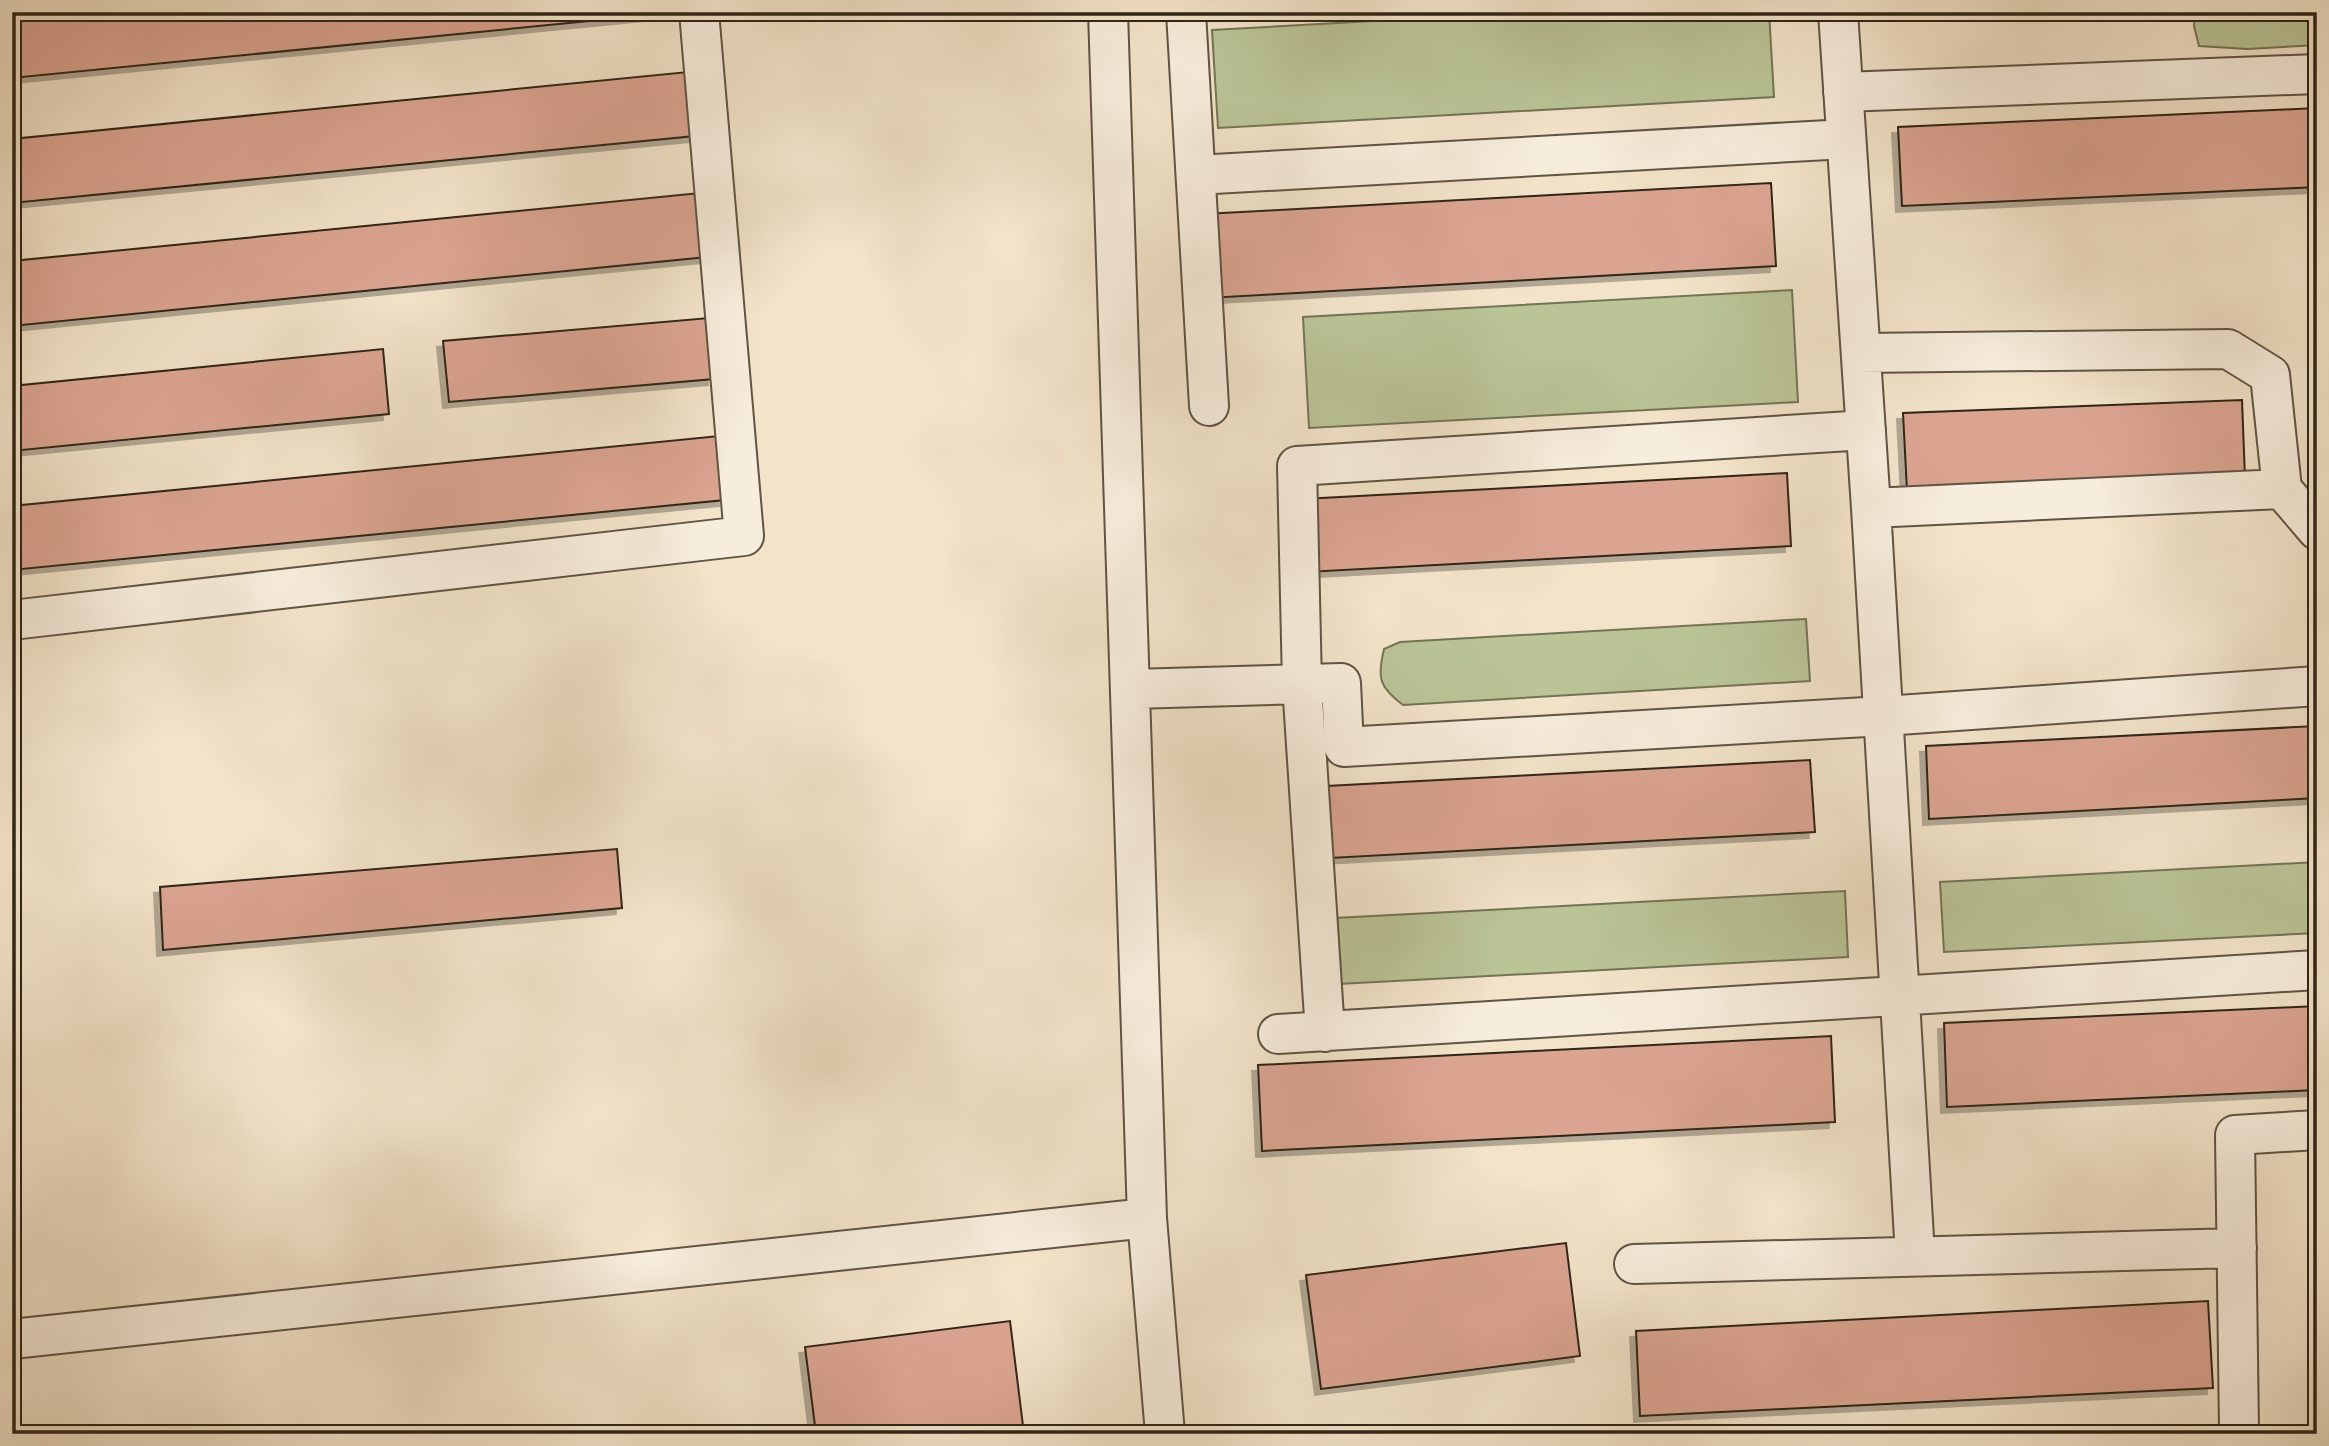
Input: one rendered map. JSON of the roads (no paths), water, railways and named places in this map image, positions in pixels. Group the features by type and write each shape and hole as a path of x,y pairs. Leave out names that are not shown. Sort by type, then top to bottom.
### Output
{"street":[{"path":"12,620 744,536 699,12"},
{"path":"1108,12 1132,689 1147,1218 1165,1434"},
{"path":"1186,12 1209,406"},
{"path":"1838,12 1884,716 1915,1255"},
{"path":"1843,92 2317,74"},
{"path":"1196,176 1846,139"},
{"path":"1861,354 2228,349 2270,375 2282,489 2317,530"},
{"path":"1325,1032 1302,684 1297,467 1866,430"},
{"path":"1871,508 2282,489"},
{"path":"1132,689 1341,683 1345,747 1884,716 2317,685"},
{"path":"1278,1034 2317,971"},
{"path":"2239,1430 2235,1135 2317,1130"},
{"path":"12,1339 1147,1218"},
{"path":"1634,1264 2236,1248"}]}
